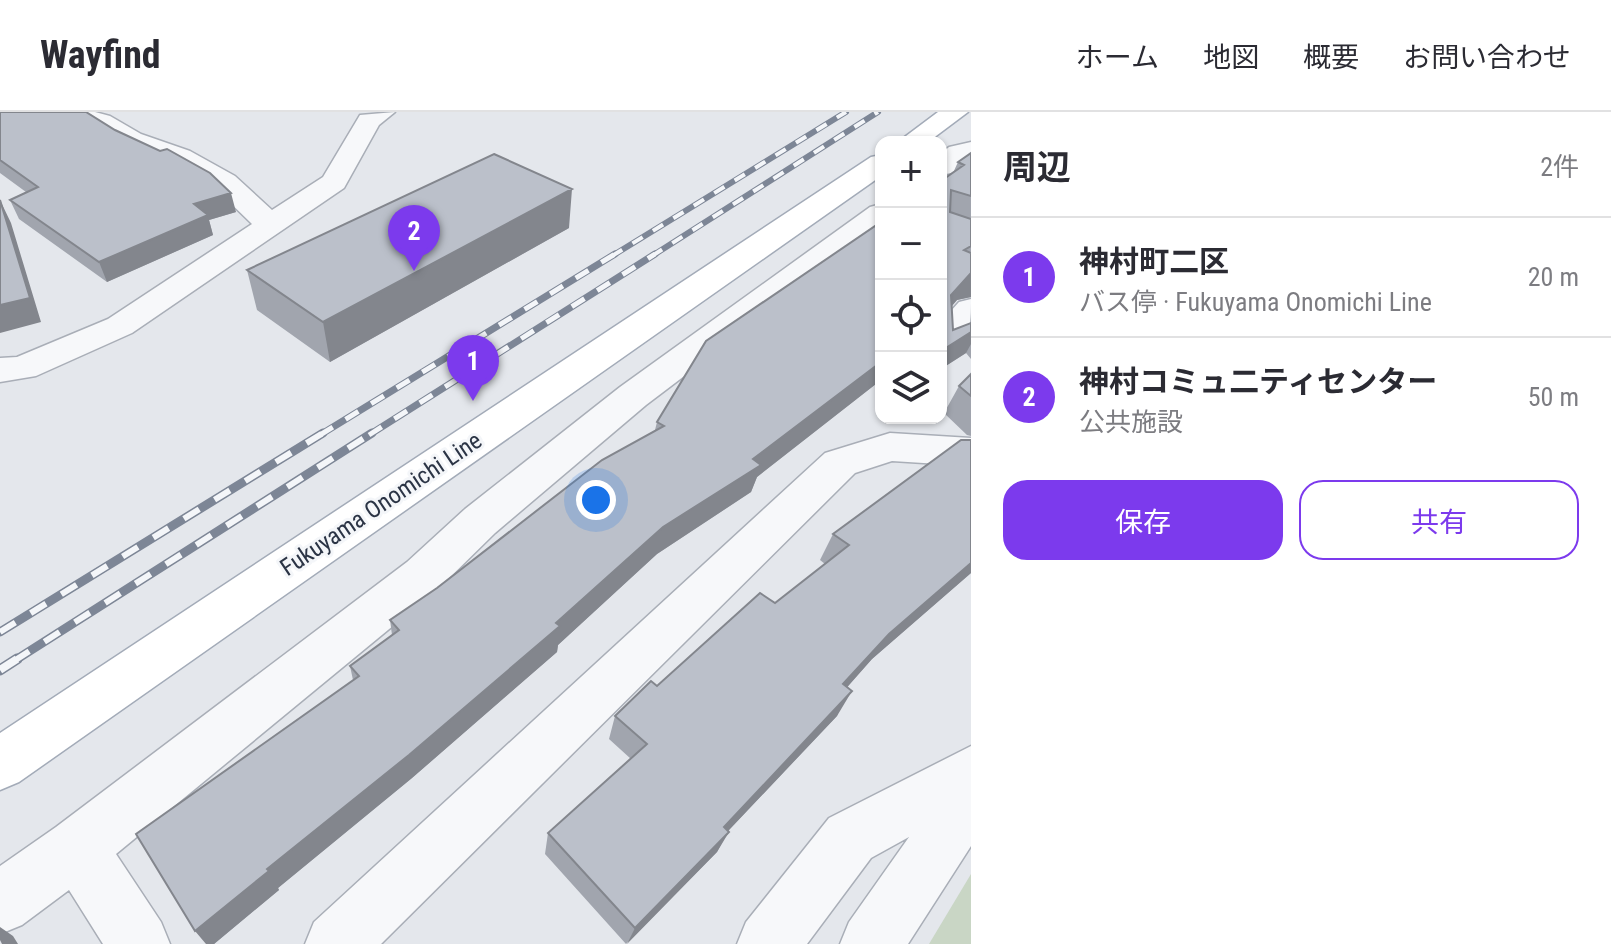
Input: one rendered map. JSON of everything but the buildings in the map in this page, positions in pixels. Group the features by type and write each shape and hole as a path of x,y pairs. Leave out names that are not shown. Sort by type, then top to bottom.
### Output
{"main road":[{"path":"922,136 958,117"},
{"name":"Fukuyama Onomichi Line","path":"0,764 875,167"}],"street":[{"path":"58,112 101,121 132,140 180,157 225,182 269,224"},
{"path":"0,370 23,368 120,326 334,182 369,120 382,112"},
{"path":"947,162 959,153 971,150"},
{"path":"0,903 77,848 423,575 480,521 633,396 875,217"},
{"path":"947,337 971,309"},
{"path":"336,944 840,463 886,432 971,452"},
{"path":"768,944 850,838 971,772"},
{"path":"871,944 971,796"},
{"path":"77,848 139,944"}],"green space":[{"path":"971,874 971,944 929,944"}],"railway":[{"path":"612,256 846,112"},
{"path":"652,256 878,112"},
{"path":"320,435 615,254"},
{"path":"369,435 655,254"},
{"path":"0,632 323,433"},
{"path":"14,661 372,433"},
{"path":"0,670 17,659"}],"place":[{"name":"神村コミュ二ティセンター","path":"414,271"},
{"name":"神村町二区","path":"473,401"}]}
